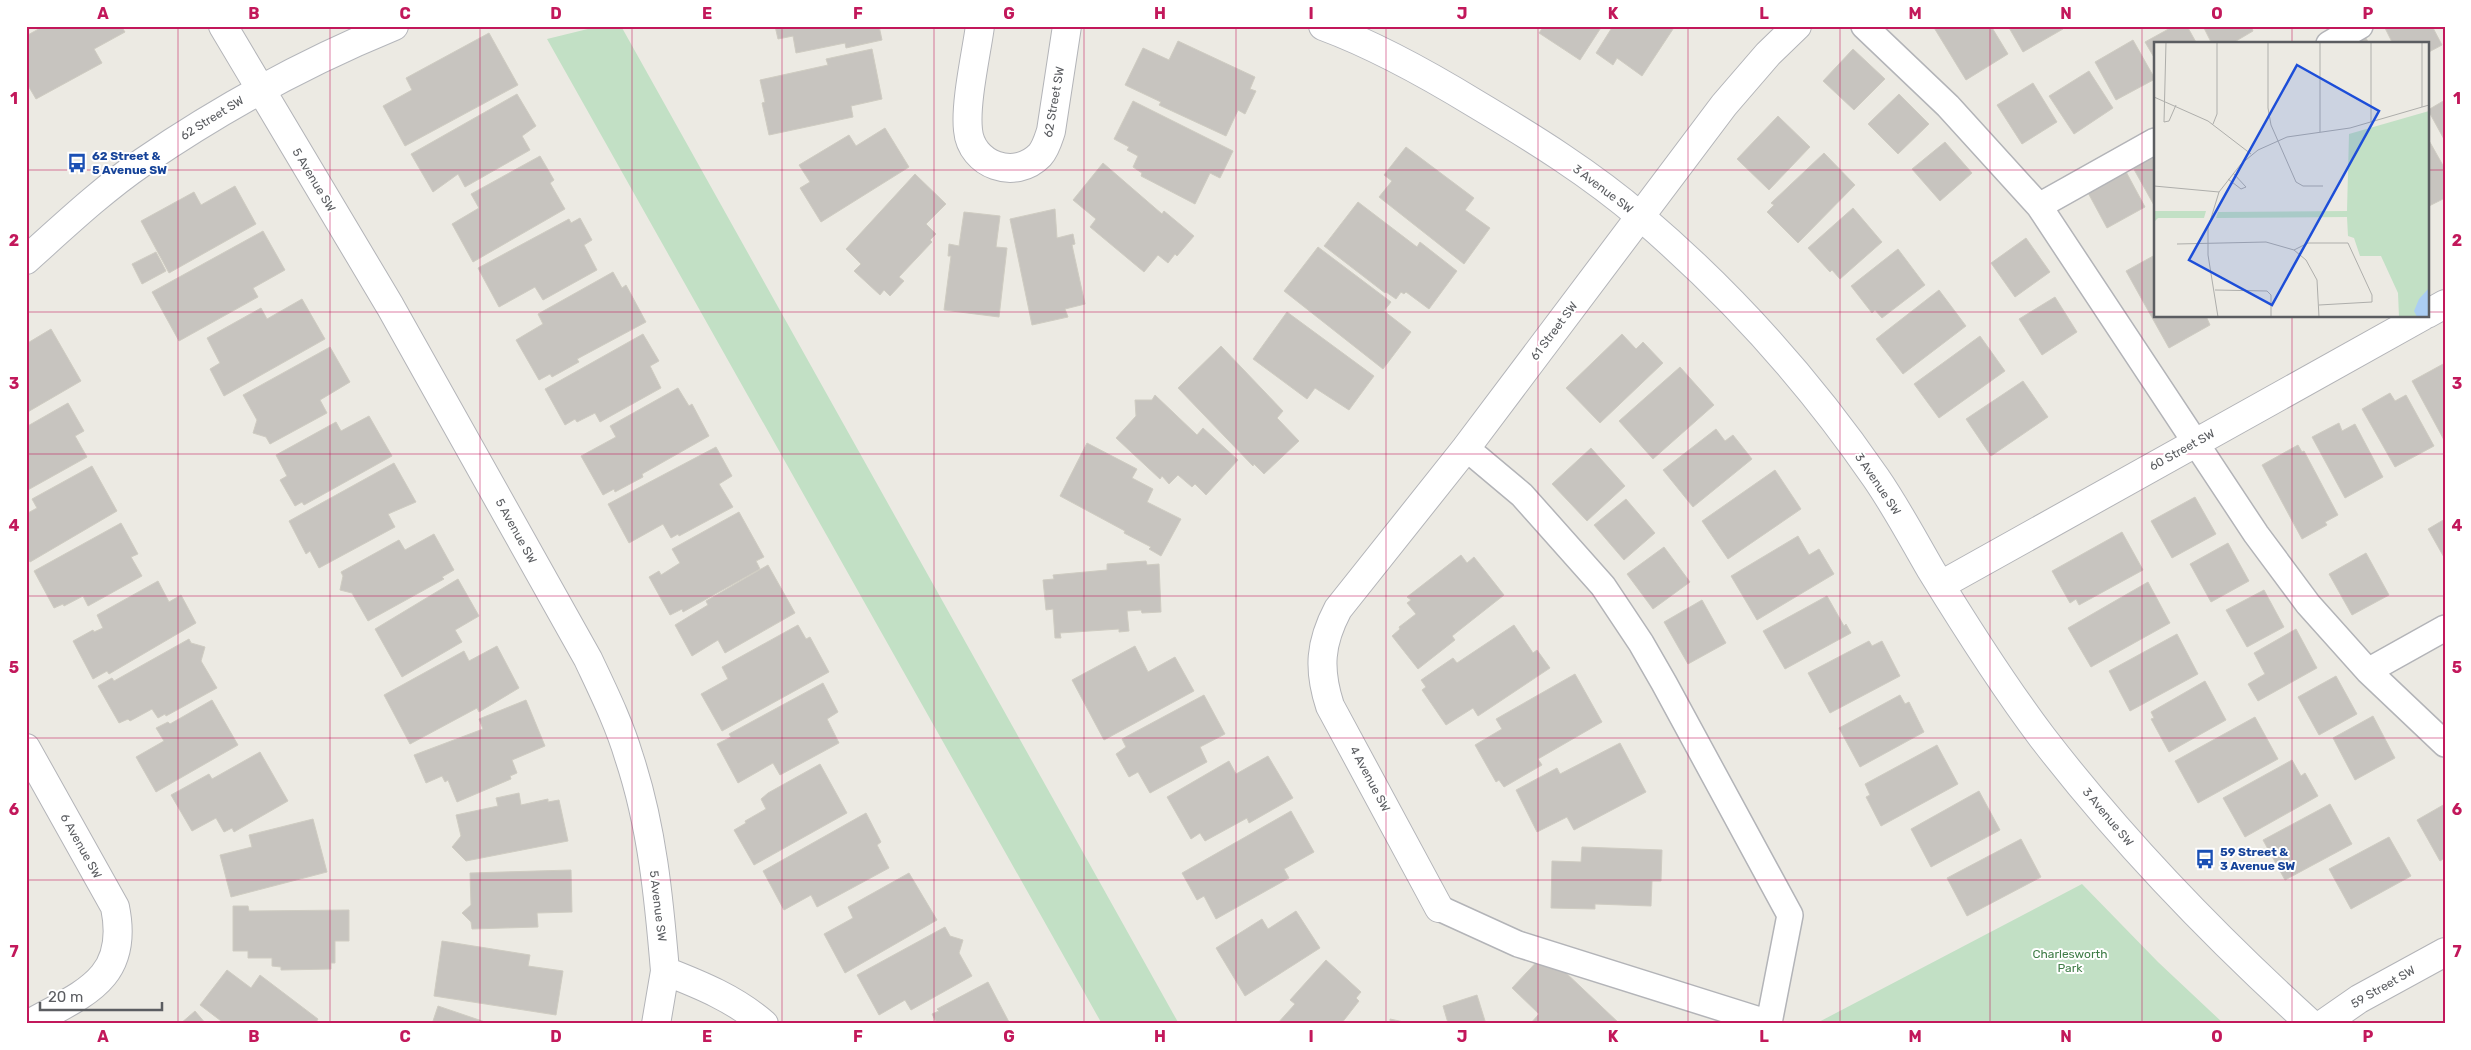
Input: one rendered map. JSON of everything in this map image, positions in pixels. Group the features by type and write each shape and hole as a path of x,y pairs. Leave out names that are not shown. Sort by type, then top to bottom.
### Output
{"street":[{"name":"5 Avenue SW","path":"222,26 390,306 583,650 612,710 630,758 646,826 660,903 665,971"},
{"name":"62 Street SW","path":"26,260 67,223 142,163 260,89 340,48 394,26"},
{"name":"62 Street SW","path":"980,26 968,131 974,148 982,159 1010,169 1024,166 1038,156 1046,147 1051,131 1067,26"},
{"path":"1323,26 1357,32"},
{"name":"61 Street SW","path":"1323,644 1338,609 1466,448 1724,105 1768,54 1797,26"},
{"name":"3 Avenue SW","path":"1357,32 1513,126 1581,172 1640,216 1720,290 1836,423 1877,480 1995,670 2041,734 2090,797 2144,859 2198,915 2257,975 2311,1024"},
{"path":"2428,313 2445,304"},
{"name":"60 Street SW","path":"1941,585 2419,318"},
{"name":"4 Avenue SW","path":"1323,644 1322,668 1330,706 1439,908"},
{"name":"6 Avenue SW","path":"26,748 114,907 118,925 116,950 109,969 97,985 29,1024"},
{"name":"59 Street SW","path":"2323,1024 2360,999 2445,952"},
{"path":"656,1024 665,971 702,985 748,1010 764,1024"}],"lane":[{"path":"1864,26 1948,106 2039,206 2256,534 2308,604 2368,671 2445,744"},
{"path":"2332,42 2360,26"},
{"path":"2039,206 2154,142"},
{"path":"1439,908 1518,944 1770,1023 1790,915 1655,667 1603,586 1522,495 1466,448"},
{"path":"2368,671 2445,628"}],"green space":[{"path":"600,26 621,26 1179,1024 1102,1024 547,39"},
{"name":"Charlesworth Park","path":"2082,884 2158,962 2224,1024 1815,1024"}],"building":[{"path":"44,26 121,26 125,32 94,49 102,63 36,99 26,82 26,36"},
{"path":"775,26 879,26 882,40 846,48 845,43 796,53 793,36 778,39"},
{"path":"1544,26 1602,26 1580,60 1539,33"},
{"path":"1613,26 1675,26 1642,76 1617,58 1613,65 1596,53"},
{"path":"1933,26 1991,26 2008,54 1966,80"},
{"path":"2008,26 2062,26 2063,29 2023,52"},
{"path":"2174,26 2187,26 2196,42 2154,42 2154,57 2145,42"},
{"path":"2203,26 2251,26 2253,31 2234,42 2211,42"},
{"path":"2384,26 2432,26 2442,45 2428,52 2428,42 2392,42"},
{"path":"489,33 518,85 405,146 383,106 412,90 406,78"},
{"path":"2364,34 2368,42 2350,42"},
{"path":"2133,40 2154,80 2116,100 2095,62"},
{"path":"1178,41 1255,77 1250,89 1256,91 1245,114 1238,110 1226,136 1159,105 1161,102 1125,85 1143,48 1169,60"},
{"path":"872,49 882,99 851,106 853,117 769,135 762,103 765,102 760,80 828,65 826,59"},
{"path":"1853,49 1885,79 1854,110 1823,81"},
{"path":"2089,71 2113,108 2074,134 2049,96"},
{"path":"2033,83 2057,122 2022,144 1997,105"},
{"path":"517,94 536,126 522,136 530,150 465,187 458,174 433,192 411,154"},
{"path":"1899,94 1929,124 1898,154 1868,124"},
{"path":"2445,100 2445,141 2428,110"},
{"path":"1133,101 1233,151 1220,178 1210,173 1195,204 1141,176 1142,173 1133,167 1138,156 1127,150 1129,147 1114,139"},
{"path":"1778,116 1810,147 1769,190 1737,159"},
{"path":"885,128 909,167 821,222 800,188 810,182 799,165 849,135 856,146"},
{"path":"2428,139 2445,169 2445,198 2428,206"},
{"path":"1945,142 1972,173 1940,201 1912,169"},
{"path":"1406,147 1474,198 1465,210 1490,228 1464,264 1379,197 1392,181 1384,175"},
{"path":"2154,152 2154,205 2131,164"},
{"path":"1824,153 1855,185 1798,243 1767,212 1774,205 1771,203"},
{"path":"540,156 554,180 550,183 565,209 473,262 452,224 479,208 471,194"},
{"path":"1103,163 1162,214 1164,211 1194,236 1177,256 1175,254 1168,263 1158,255 1144,272 1090,227 1096,219 1073,200"},
{"path":"2124,168 2145,207 2107,228 2086,189"},
{"path":"915,174 946,204 926,224 936,234 930,240 932,242 899,277 904,281 890,296 884,290 880,295 854,271 861,264 846,249"},
{"path":"235,186 256,224 169,273 141,221 194,192 201,205"},
{"path":"1358,202 1417,247 1420,242 1457,271 1429,309 1406,292 1404,294 1401,292 1396,299 1385,293 1324,246"},
{"path":"1853,208 1882,242 1840,279 1832,270 1830,272 1808,248"},
{"path":"1055,209 1057,238 1073,234 1075,244 1072,245 1085,304 1065,309 1068,317 1032,325 1010,219"},
{"path":"964,212 1000,216 996,247 1007,248 999,317 944,310 951,256 948,256 949,244 959,246"},
{"path":"580,218 592,240 584,245 597,270 543,300 535,287 499,307 478,268 569,219 571,223"},
{"path":"263,231 285,270 253,288 258,297 179,341 152,292"},
{"path":"2026,238 2050,272 2015,297 1991,263"},
{"path":"1318,247 1391,302 1384,311 1411,332 1383,369 1284,291"},
{"path":"1898,249 1925,285 1882,318 1875,310 1872,313 1851,286"},
{"path":"156,252 166,271 142,284 132,264"},
{"path":"2154,256 2154,318 2207,318 2210,325 2169,348 2126,271"},
{"path":"613,272 622,288 626,285 646,322 577,359 579,362 552,377 550,374 539,380 516,340 543,324 538,314"},
{"path":"1939,290 1966,326 1903,374 1876,339"},
{"path":"2055,297 2077,332 2042,355 2019,319"},
{"path":"302,299 325,339 224,396 210,369 220,363 207,338 261,308 267,319"},
{"path":"1287,312 1374,376 1349,410 1315,388 1307,399 1253,359"},
{"path":"51,329 81,381 26,413 26,344"},
{"path":"643,334 659,361 650,366 661,388 600,422 595,413 577,422 575,419 565,425 545,389"},
{"path":"1622,334 1636,349 1643,342 1663,363 1600,423 1566,388"},
{"path":"1980,336 2005,371 1939,418 1914,384"},
{"path":"1221,346 1283,411 1277,418 1299,441 1264,474 1254,464 1253,466 1178,388"},
{"path":"330,347 350,382 320,400 327,413 270,444 266,437 253,433 257,420 243,395"},
{"path":"2445,363 2445,440 2444,440 2412,381"},
{"path":"1680,367 1714,405 1653,459 1619,421"},
{"path":"2023,381 2048,417 1991,456 1966,419"},
{"path":"678,388 689,406 692,404 709,436 642,474 643,477 615,492 614,489 603,495 581,456 616,437 610,426"},
{"path":"2390,393 2395,401 2406,395 2434,446 2395,467 2362,409"},
{"path":"1155,395 1197,435 1203,428 1238,460 1206,495 1195,484 1192,487 1178,475 1169,484 1162,476 1160,479 1116,438 1136,416 1135,400 1152,400"},
{"path":"68,403 84,431 75,436 87,457 26,491 26,427"},
{"path":"369,416 392,456 304,505 302,502 295,506 280,480 287,476 276,455 336,422 341,431"},
{"path":"2339,423 2342,431 2355,424 2383,477 2345,498 2312,437"},
{"path":"1716,429 1725,441 1733,435 1752,459 1693,507 1663,470"},
{"path":"1087,443 1137,469 1132,478 1153,489 1147,502 1181,519 1161,556 1149,549 1151,547 1124,533 1125,531 1060,496"},
{"path":"2298,445 2302,452 2304,451 2338,515 2325,522 2327,525 2302,539 2262,465"},
{"path":"716,447 732,476 719,484 733,507 679,536 678,534 671,538 663,524 629,543 608,504"},
{"path":"1591,448 1625,486 1587,521 1552,484"},
{"path":"394,463 416,502 388,514 395,527 319,568 310,551 306,554 289,521"},
{"path":"92,466 117,511 30,562 26,554 26,514 37,508 32,499"},
{"path":"1775,470 1801,509 1728,559 1702,521"},
{"path":"2195,497 2216,534 2172,558 2151,521"},
{"path":"1626,499 1655,533 1624,560 1594,525"},
{"path":"739,512 764,557 756,561 760,569 683,612 682,609 670,615 649,577 659,571 661,575 680,563 672,549"},
{"path":"2445,519 2445,559 2428,529"},
{"path":"121,523 138,554 131,557 142,576 88,606 83,596 64,606 63,604 54,608 34,571"},
{"path":"2122,532 2143,570 2079,605 2076,599 2070,603 2052,571"},
{"path":"434,534 454,570 442,577 444,579 368,621 352,593 340,590 343,576 341,572 399,540 405,550"},
{"path":"1798,536 1809,555 1819,549 1834,574 1757,620 1731,576"},
{"path":"2228,543 2249,581 2211,602 2190,564"},
{"path":"1664,547 1690,582 1653,609 1627,574"},
{"path":"2366,553 2389,595 2352,615 2329,574"},
{"path":"1461,555 1467,563 1474,557 1504,595 1452,636 1455,640 1418,669 1392,636 1400,629 1399,627 1416,614 1407,603 1411,600 1407,597"},
{"path":"1146,561 1147,565 1159,564 1161,612 1142,613 1141,610 1127,611 1129,631 1119,632 1119,629 1060,633 1061,638 1055,638 1053,609 1046,610 1043,580 1054,579 1053,575 1107,570 1107,564"},
{"path":"768,565 795,613 725,653 718,640 692,656 675,625 708,605 706,601"},
{"path":"458,579 479,616 455,630 462,642 402,677 375,629"},
{"path":"158,581 169,602 181,595 196,623 109,674 107,671 93,679 73,641 93,630 94,632 103,628 97,615"},
{"path":"2148,582 2170,623 2091,667 2068,628"},
{"path":"2264,590 2284,627 2247,647 2226,610"},
{"path":"1827,596 1844,626 1846,624 1851,633 1785,669 1763,631"},
{"path":"1702,600 1726,643 1688,664 1664,622"},
{"path":"798,625 806,639 810,637 829,672 722,731 701,694 728,679 722,667"},
{"path":"1514,625 1533,653 1537,650 1550,668 1478,716 1473,708 1446,725 1422,690 1426,687 1421,680 1453,658 1457,663"},
{"path":"2296,629 2317,668 2258,701 2248,684 2265,674 2254,653"},
{"path":"2177,634 2198,674 2130,711 2109,671"},
{"path":"189,639 191,643 205,647 201,661 217,688 166,716 165,714 158,718 152,709 130,721 128,719 119,723 98,686 112,678 114,681"},
{"path":"1869,641 1872,646 1882,641 1900,676 1830,713 1808,673"},
{"path":"497,646 519,688 479,712 477,708 410,744 384,695 464,651 469,661"},
{"path":"1135,646 1148,672 1175,657 1194,691 1104,740 1072,680"},
{"path":"1575,674 1602,722 1538,759 1542,765 1504,787 1499,780 1496,782 1475,745 1502,729 1496,719"},
{"path":"2336,676 2357,714 2319,735 2298,697"},
{"path":"2205,681 2226,720 2169,752 2151,719 2154,718 2151,712"},
{"path":"823,683 838,712 827,719 839,743 780,775 773,763 738,783 717,744 731,737 729,734"},
{"path":"1204,695 1225,734 1200,747 1207,762 1150,793 1138,772 1129,777 1116,754 1126,747 1122,739"},
{"path":"1900,695 1905,704 1909,702 1924,732 1860,767 1839,728"},
{"path":"212,700 238,745 156,792 136,757 164,741 156,728 168,722 170,724"},
{"path":"526,700 545,746 512,760 517,773 510,776 511,779 457,802 448,780 445,782 442,776 426,783 414,755 483,729 479,719"},
{"path":"2373,716 2395,758 2355,780 2333,738"},
{"path":"2255,717 2278,759 2198,803 2175,761"},
{"path":"1620,743 1646,792 1574,830 1567,817 1537,832 1516,790 1557,768 1560,774"},
{"path":"1937,745 1958,784 1881,826 1866,797 1870,795 1865,784"},
{"path":"260,752 288,801 234,832 232,828 224,832 216,818 192,831 171,795 209,774 212,779"},
{"path":"1268,756 1293,798 1249,823 1247,818 1205,841 1200,833 1191,839 1167,797 1229,761 1236,774"},
{"path":"2292,760 2301,776 2305,773 2318,796 2245,837 2223,798"},
{"path":"820,764 847,813 754,865 734,830 766,809 761,799 768,793"},
{"path":"1979,791 2000,830 1931,867 1911,829"},
{"path":"519,793 521,805 548,799 548,802 559,800 568,841 466,861 452,847 461,836 456,815 498,806 496,798"},
{"path":"2330,804 2352,844 2285,880 2263,840"},
{"path":"2445,804 2445,858 2440,861 2417,820"},
{"path":"1291,811 1314,852 1284,869 1289,878 1216,919 1204,896 1197,900 1182,873"},
{"path":"866,813 881,842 877,845 889,868 817,907 811,895 784,910 763,871"},
{"path":"313,819 327,872 231,897 220,855 252,847 249,835"},
{"path":"2389,837 2411,876 2351,909 2329,869"},
{"path":"2021,839 2041,877 1967,916 1947,878"},
{"path":"1582,847 1662,850 1661,881 1652,881 1651,906 1595,904 1595,909 1551,908 1552,861 1581,862"},
{"path":"571,870 572,912 537,913 538,927 472,929 471,922 462,913 471,905 470,873"},
{"path":"909,873 937,920 845,973 824,934 853,918 848,907"},
{"path":"233,906 248,906 249,911 349,910 349,941 335,941 335,963 331,963 331,969 281,970 281,967 272,966 272,958 248,958 248,951 233,951"},
{"path":"1296,911 1320,948 1245,996 1216,948 1262,919 1268,929"},
{"path":"945,927 950,936 963,940 959,953 972,976 911,1010 905,1000 879,1015 857,975"},
{"path":"442,941 530,955 528,966 563,971 556,1015 434,996"},
{"path":"1545,953 1620,1024 1530,1024 1539,1014 1512,988"},
{"path":"1326,960 1361,992 1356,998 1359,1001 1341,1024 1277,1024 1295,1004 1290,1000"},
{"path":"227,970 251,988 260,975 318,1019 315,1024 225,1024 200,1005"},
{"path":"988,982 1010,1024 937,1024 932,1014 939,1011 937,1009"},
{"path":"1477,995 1486,1024 1448,1023 1443,1006"},
{"path":"438,1006 491,1024 432,1024"},
{"path":"195,1011 206,1024 180,1024"},
{"path":"1390,1019 1413,1024 1390,1024"}],"place":[{"name":"62 Street & 5 Avenue SW","path":"77,163"},
{"name":"59 Street & 3 Avenue SW","path":"2205,859"}]}
